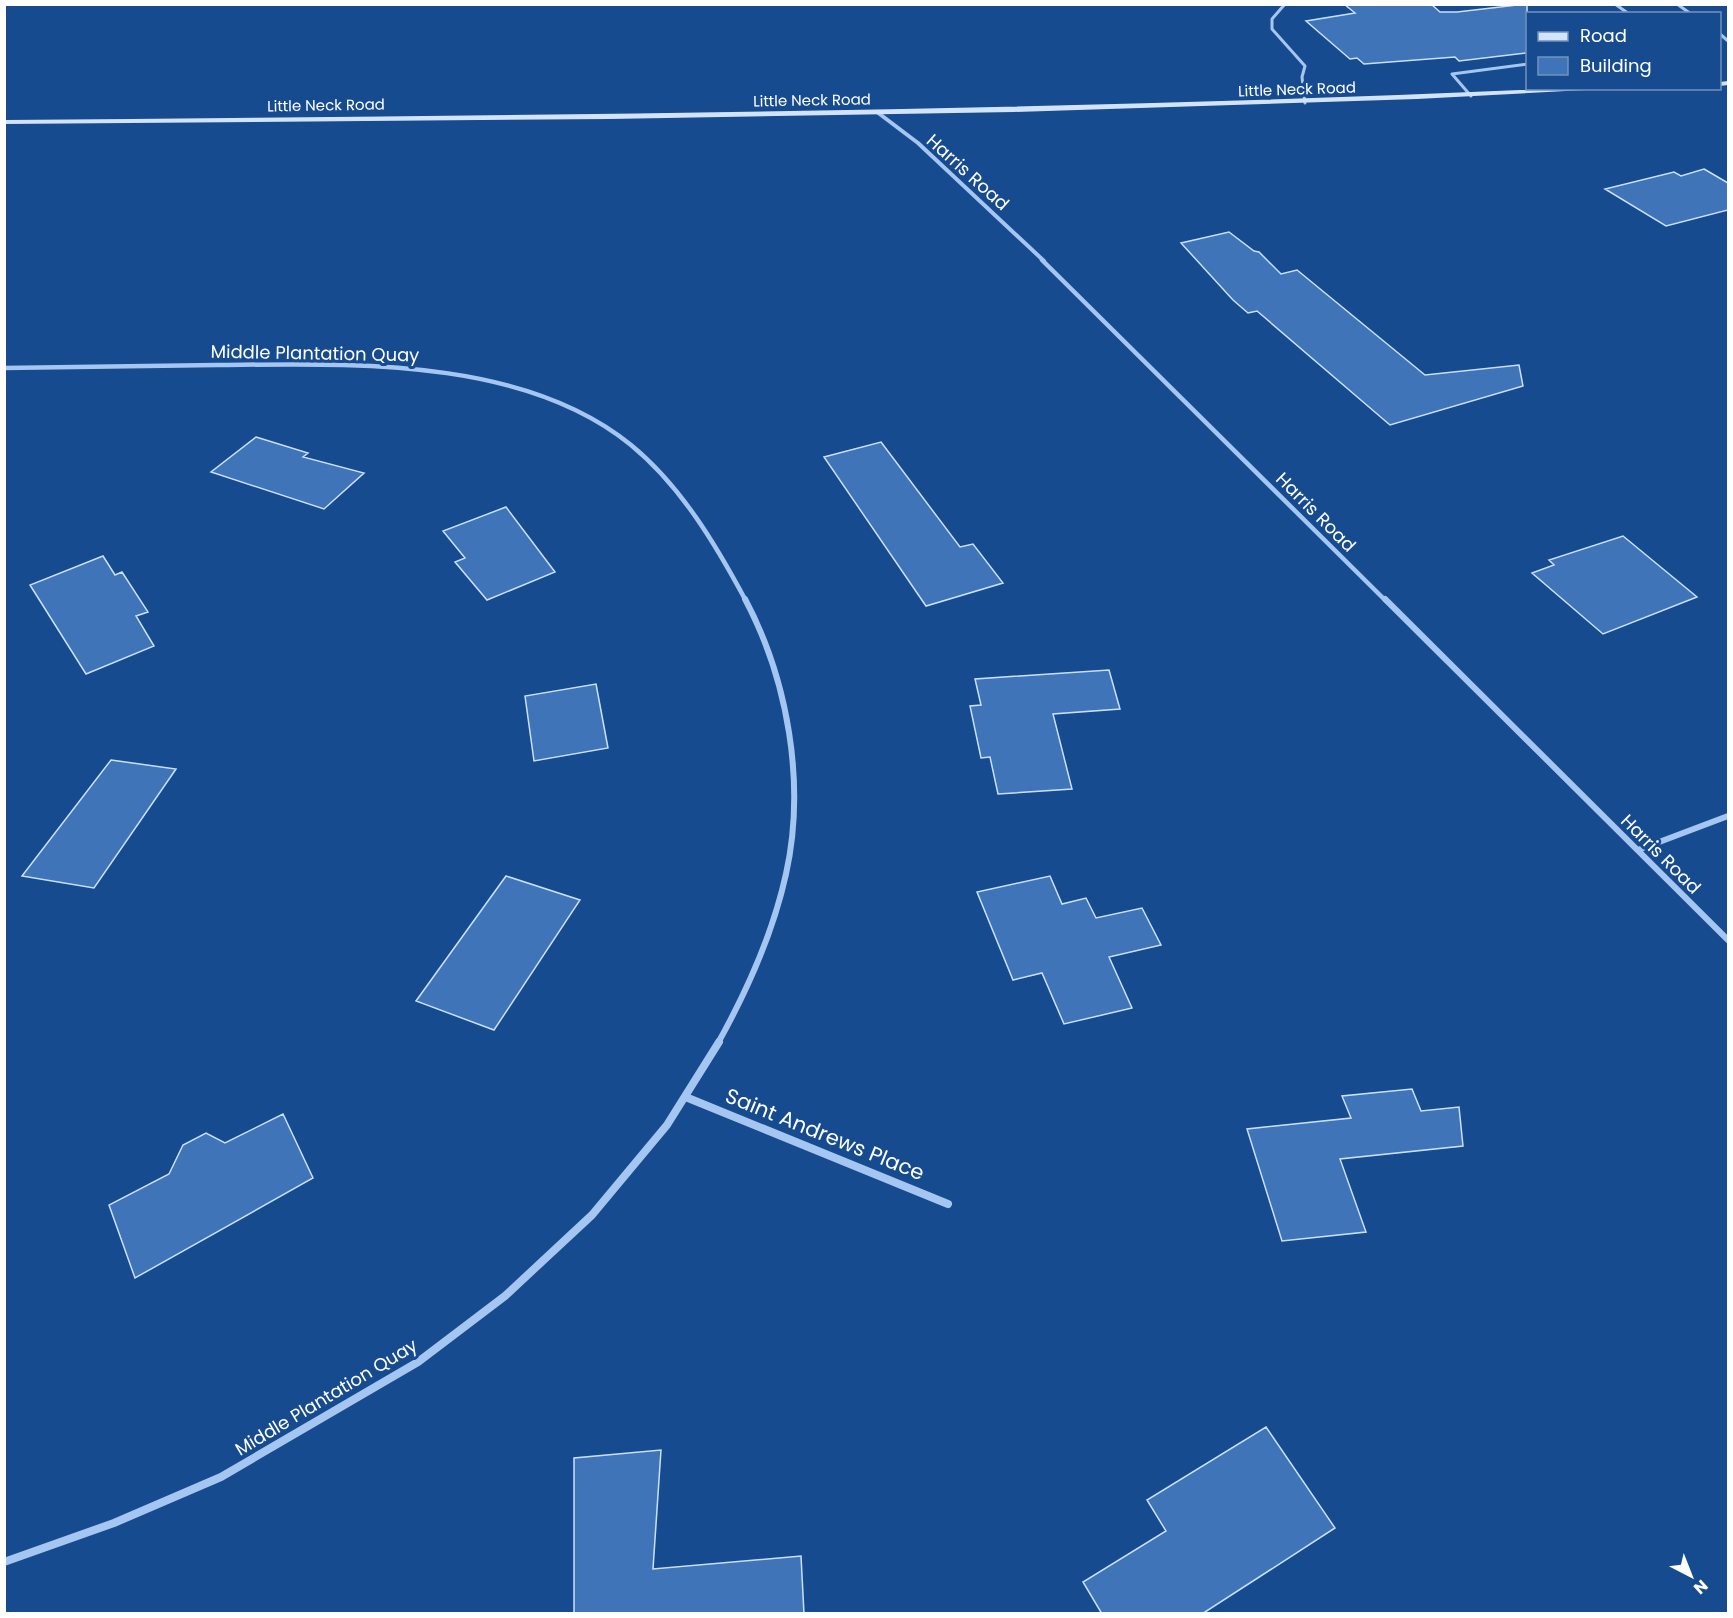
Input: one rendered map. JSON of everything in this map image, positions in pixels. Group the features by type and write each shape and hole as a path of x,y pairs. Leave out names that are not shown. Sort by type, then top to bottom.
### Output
{"street":[{"name":"Little Neck Road","path":"4,122 876,112 1305,103 1584,90"},
{"name":"Harris Road","path":"876,112 918,143 1006,224 1728,940"},
{"name":"Middle Plantation Quay","path":"4,368 326,364 428,369 497,383 555,403 592,420 632,446 664,477 734,574 764,636 781,693 792,774 791,846 770,930 732,1021 688,1098 649,1152 574,1236 502,1300 398,1376 219,1478 73,1540 4,1562"},
{"path":"1638,850 1728,816"},
{"name":"Saint Andrews Place","path":"688,1098 948,1204"}],"lane":[{"path":"1285,4 1272,19 1272,29 1305,66 1302,77 1305,103"},
{"path":"1471,96 1452,74 1526,64"}],"building":[{"path":"1344,4 1431,4 1440,12 1457,12 1527,4 1526,53 1459,61 1455,57 1364,64 1357,58 1350,59 1306,21 1355,13"},
{"path":"1704,169 1728,183 1728,210 1666,226 1605,189 1674,172 1681,176"},
{"path":"1229,232 1254,251 1259,252 1281,274 1297,270 1425,375 1519,365 1523,386 1390,425 1257,311 1248,313 1233,300 1181,243"},
{"path":"256,437 308,453 303,457 364,473 324,509 211,472"},
{"path":"881,442 960,547 973,544 1003,583 926,606 824,457"},
{"path":"506,507 555,572 487,600 455,562 465,558 443,531"},
{"path":"1623,536 1697,597 1603,634 1532,573 1554,565 1549,560"},
{"path":"103,556 115,575 122,572 148,612 136,616 154,646 86,674 30,585"},
{"path":"1109,670 1120,709 1053,714 1072,789 998,794 990,757 981,758 970,706 981,705 975,679"},
{"path":"596,684 608,748 534,761 525,696"},
{"path":"111,760 176,769 94,888 22,876"},
{"path":"506,876 580,900 494,1030 416,1001"},
{"path":"1050,876 1062,904 1086,898 1096,918 1142,908 1161,945 1109,957 1132,1008 1064,1024 1042,973 1013,980 977,892"},
{"path":"1412,1089 1421,1111 1459,1107 1463,1146 1340,1159 1366,1232 1282,1241 1247,1129 1351,1118 1342,1096"},
{"path":"283,1114 313,1178 135,1278 109,1205 169,1174 183,1145 206,1133 225,1143"},
{"path":"1266,1427 1335,1528 1202,1614 1102,1614 1083,1582 1166,1531 1147,1500"},
{"path":"661,1450 653,1569 801,1556 804,1614 574,1614 574,1458"}]}
